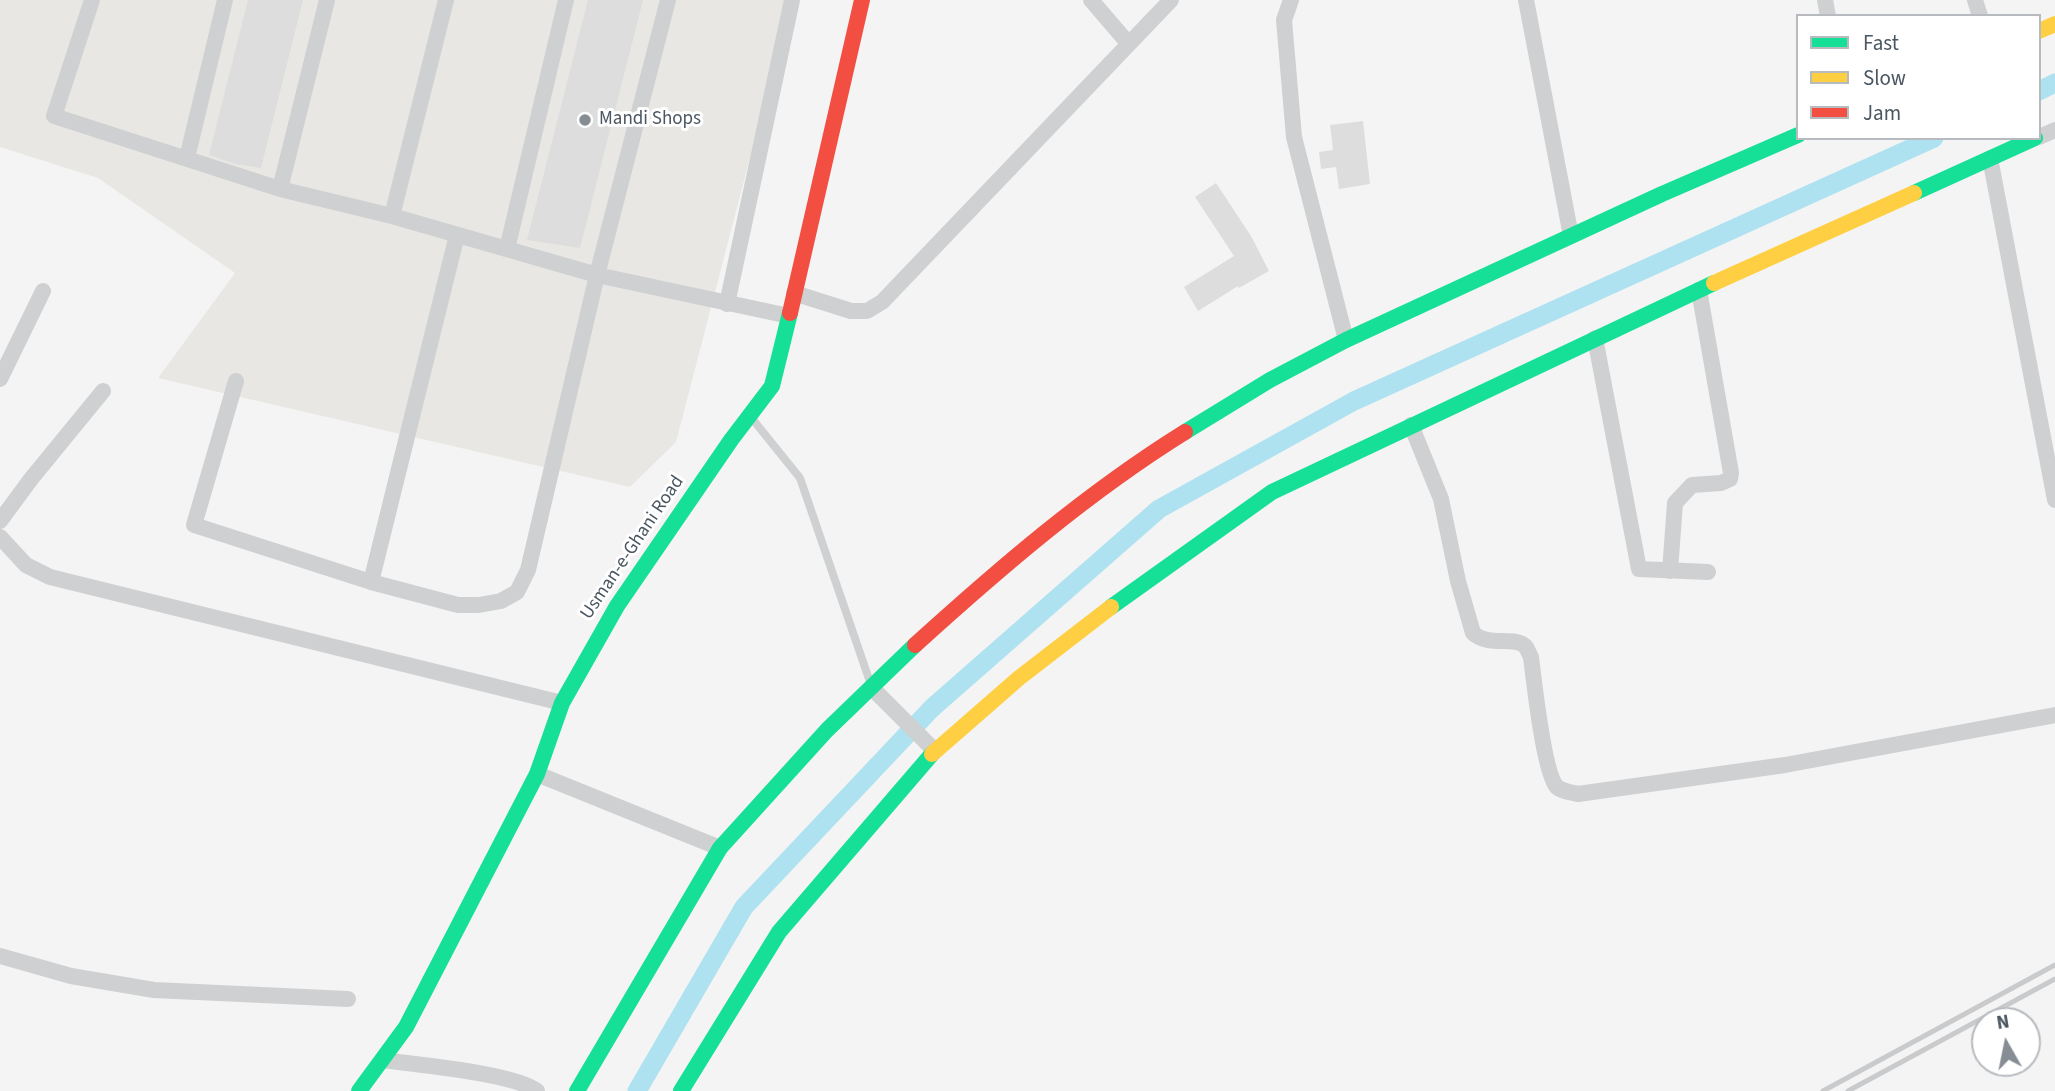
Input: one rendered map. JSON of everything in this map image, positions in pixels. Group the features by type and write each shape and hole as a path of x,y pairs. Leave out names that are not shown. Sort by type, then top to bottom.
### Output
{"street":[{"path":"92,0 54,116 280,189 392,216 597,275 789,316"},
{"path":"187,158 225,0"},
{"path":"280,189 327,0"},
{"path":"392,216 446,0"},
{"path":"507,249 566,0"},
{"path":"236,381 194,525 371,582 458,605 501,601 517,592 528,570 597,275 667,0"},
{"path":"727,304 792,0"},
{"name":"Usman-e-Ghani Road","path":"359,1091 406,1027 537,774 562,703 617,606 772,386 862,0"},
{"path":"1091,0 1128,43"},
{"path":"794,293 851,311 867,311 882,302 1171,0"},
{"path":"1290,0 1284,20 1294,137 1346,340"},
{"path":"1526,0 1571,236"},
{"path":"577,1091 720,848 827,730 908,650 1002,566 1100,489 1270,380 1346,340 1796,136"},
{"path":"681,1091 779,932 932,747 1143,582 1272,492 1595,338 2030,140"},
{"path":"1990,158 2055,500"},
{"path":"371,582 457,235"},
{"path":"0,379 43,290"},
{"path":"1670,570 1675,503 1692,485 1721,483 1730,479 1731,473 1699,290"},
{"path":"1595,338 1639,569 1708,572"},
{"path":"0,521 103,391"},
{"path":"1411,425 1441,499 1458,581 1473,633 1479,639 1499,643 1517,642 1524,645 1531,657 1547,760 1553,780 1563,791 1578,794 1785,765 2055,715"},
{"path":"0,537 26,565 50,577 562,703"},
{"path":"872,688 932,747"},
{"path":"537,774 720,848"},
{"path":"0,956 71,976 154,990 348,999"},
{"path":"383,1060 487,1075 529,1085 537,1091"}],"lane":[{"path":"749,416 800,478 872,688"}],"shaded area":[{"path":"0,0 791,0 676,442 630,487 158,378 235,273 98,178 0,147"}],"building":[{"path":"248,0 303,0 261,168 236,164 209,155"},
{"name":"Mandi Shops","path":"588,0 643,0 580,248 527,240"},
{"path":"1363,121 1370,184 1339,189 1336,167 1321,169 1319,152 1333,150 1330,125"},
{"path":"1216,183 1251,236 1269,271 1239,288 1238,286 1198,311 1184,287 1234,256 1195,197"}],"waterway":[{"path":"2041,90 2055,83"},
{"path":"637,1091 744,907 932,708 1159,509 1354,401 1930,140"}],"railway":[{"path":"1823,1091 2055,965"},
{"path":"1848,1091 2055,979"}],"traffic: fast":[{"path":"1185,432 1270,380 1346,340 1662,194 1796,136"},
{"path":"1914,193 2031,140"},
{"path":"1111,607 1272,492 1714,283"},
{"path":"359,1091 406,1027 537,774 562,703 617,606 731,440 772,386 790,313"},
{"path":"577,1091 720,848 827,730 915,645"},
{"path":"681,1091 779,932 932,754"}],"traffic: slow":[{"path":"2041,30 2055,24"},
{"path":"1714,283 1914,193"},
{"path":"932,754 1019,678 1111,607"}],"traffic: jam":[{"path":"790,313 862,0"},
{"path":"915,645 1045,532 1113,480 1185,432"}],"place":[{"name":"Mandi Shops","path":"585,120"}]}
